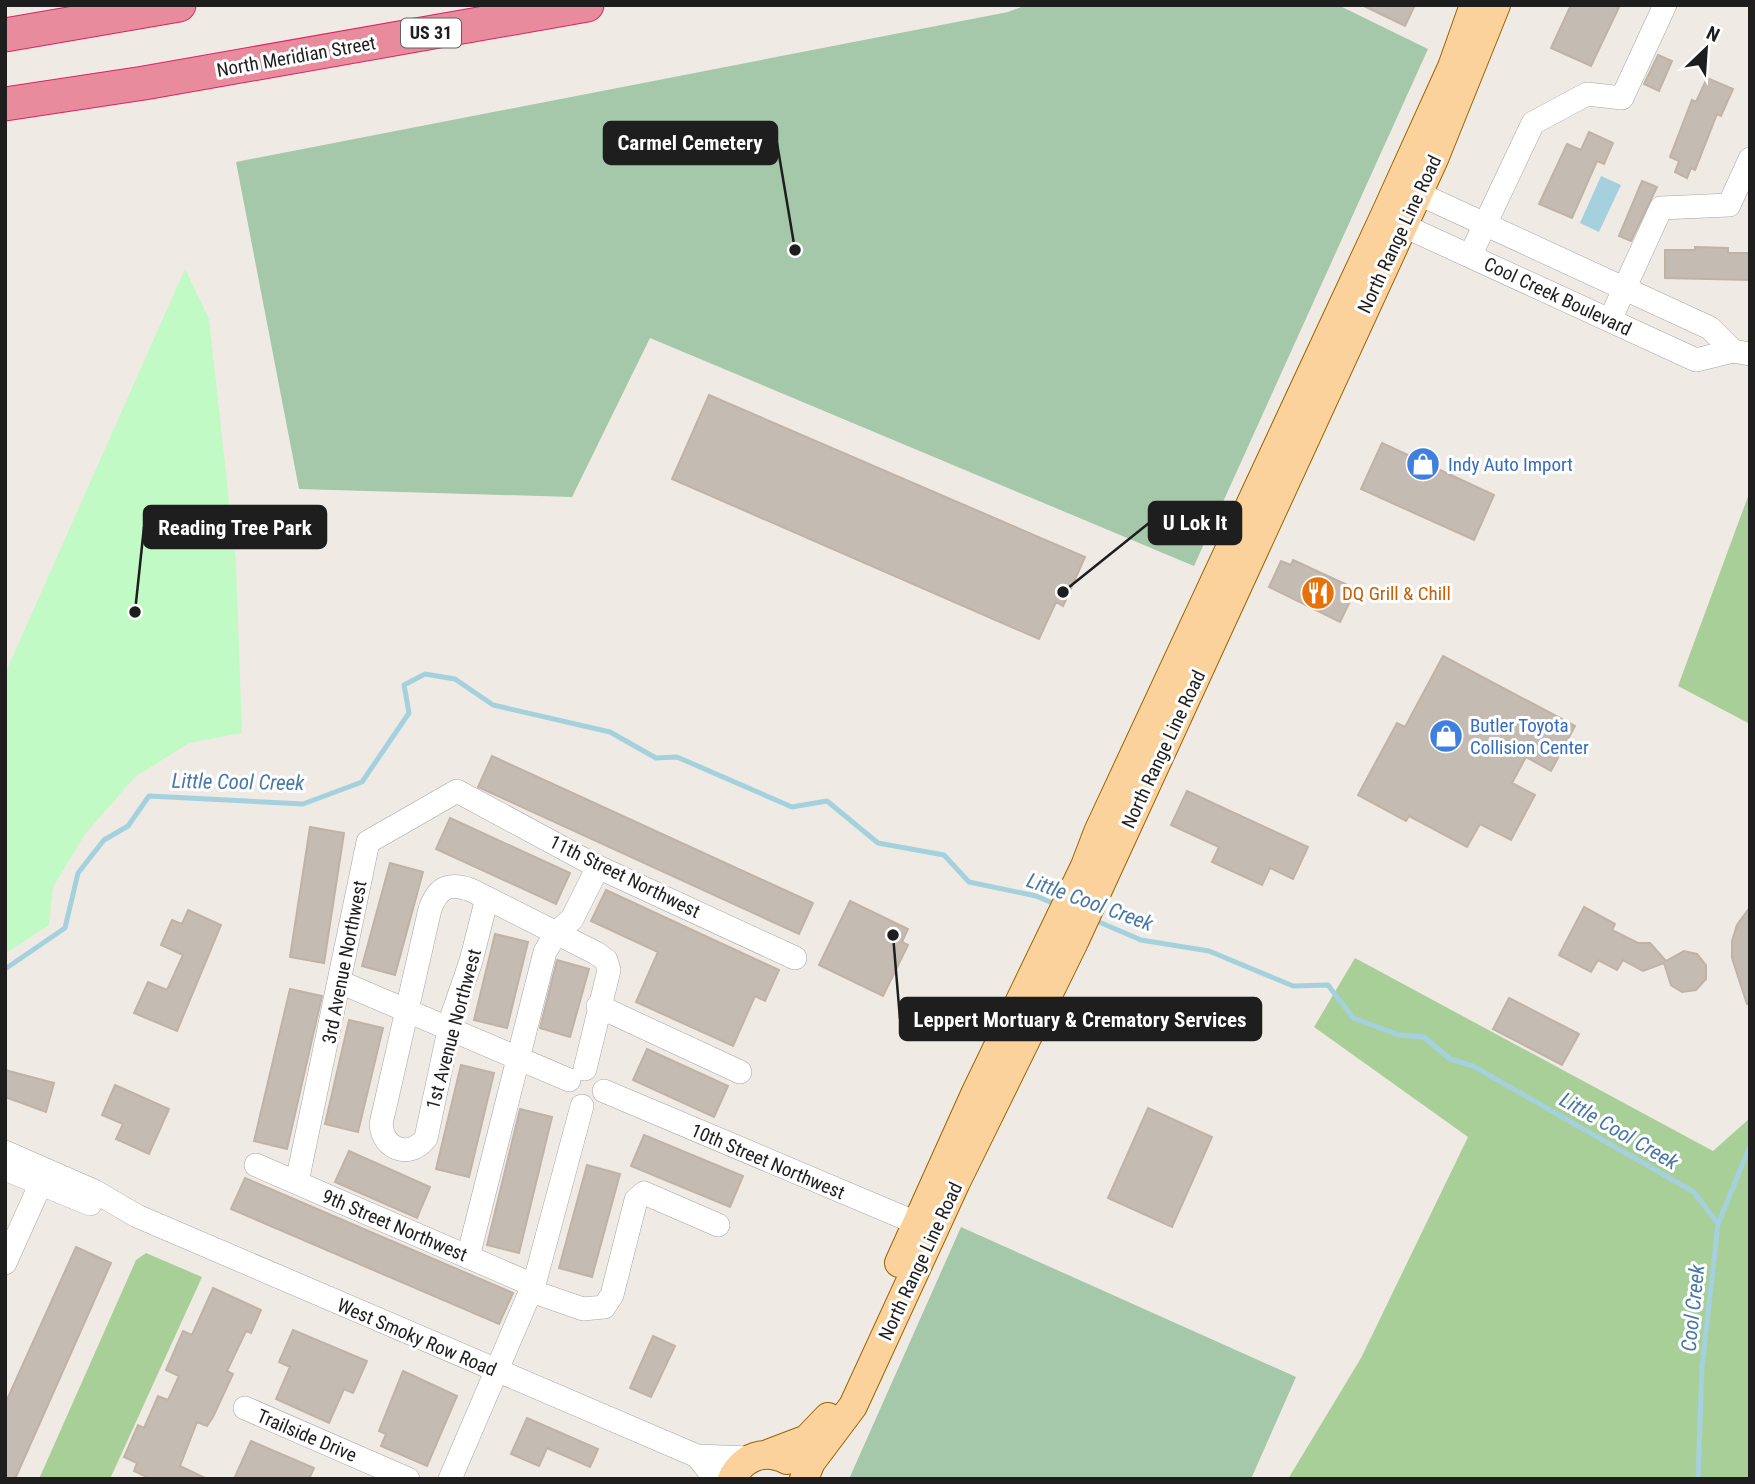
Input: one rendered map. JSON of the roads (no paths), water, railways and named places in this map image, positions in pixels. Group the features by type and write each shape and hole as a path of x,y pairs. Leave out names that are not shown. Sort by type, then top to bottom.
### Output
{"highway":[{"path":"5,36 179,5"},
{"name":"North Meridian Street","path":"5,104 144,83 587,5"}],"main road":[{"name":"North Range Line Road","path":"1408,189 1474,5"},
{"name":"North Range Line Road","path":"751,1463 807,1439 830,1414 1064,937 1095,871 1098,832 1408,189 1471,73 1496,5"},
{"name":"North Range Line Road","path":"803,1479 811,1462 853,1406 924,1227"},
{"path":"751,1463 788,1460 803,1479"}],"street":[{"path":"1470,256 1533,123 1587,94 1622,98 1665,5"},
{"path":"1610,320 1661,208 1728,205 1750,159"},
{"name":"Cool Creek Boulevard","path":"1408,189 1710,328 1742,353"},
{"name":"Cool Creek Boulevard","path":"1393,221 1696,360 1742,353"},
{"name":"11th Street Northwest","path":"457,791 598,867 795,958"},
{"name":"3rd Avenue Northwest","path":"297,1182 368,842 457,791"},
{"path":"468,1256 545,952 556,933 572,919 598,867"},
{"name":"1st Avenue Northwest","path":"461,886 487,898 450,1028 426,1138 412,1149 397,1149 384,1139 381,1124 430,909 434,898 445,887 461,886"},
{"path":"487,898 606,960 608,970 569,1096 582,1106"},
{"path":"340,982 517,1058 577,1075 598,1074 604,1091 598,1102 582,1106"},
{"path":"598,1006 740,1072"},
{"name":"10th Street Northwest","path":"604,1091 924,1227"},
{"path":"450,1479 498,1373 532,1288 582,1106"},
{"name":"West Smoky Row Road","path":"5,1152 43,1177"},
{"name":"9th Street Northwest","path":"256,1165 468,1256 532,1288 583,1309 604,1307 612,1295 636,1200 644,1193 718,1224"},
{"name":"West Smoky Row Road","path":"5,1169 43,1177 498,1373 697,1455 751,1463"},
{"path":"5,1263 43,1177"},
{"name":"Trailside Drive","path":"245,1408 408,1479"},
{"path":"697,1455 715,1479"}],"water":[{"path":"1601,176 1621,185 1599,232 1580,223"}],"waterway":[{"name":"Little Cool Creek","path":"5,969 65,928 78,873 104,840 128,826 149,796 303,804 362,782 409,713 404,685 425,674 455,679 493,705 610,732 656,758 677,757 792,807 827,801 878,843 944,855 969,882 1036,896 1057,905"},
{"name":"Little Cool Creek","path":"1092,919 1141,940 1209,951 1293,986 1328,985 1353,1018 1399,1035 1424,1037 1450,1059 1473,1066 1694,1192 1718,1224"},
{"name":"Cool Creek","path":"1698,1479 1702,1367 1718,1224 1750,1146"}],"place":[{"name":"Carmel Cemetery","path":"795,250"},
{"name":"Indy Auto Import","path":"1423,464"},
{"name":"U Lok It","path":"1063,592"},
{"name":"DQ Grill & Chill","path":"1318,593"},
{"name":"Reading Tree Park","path":"135,612"},
{"name":"Butler Toyota Collision Center","path":"1446,736"},
{"name":"Leppert Mortuary & Crematory Services","path":"893,935"}]}
